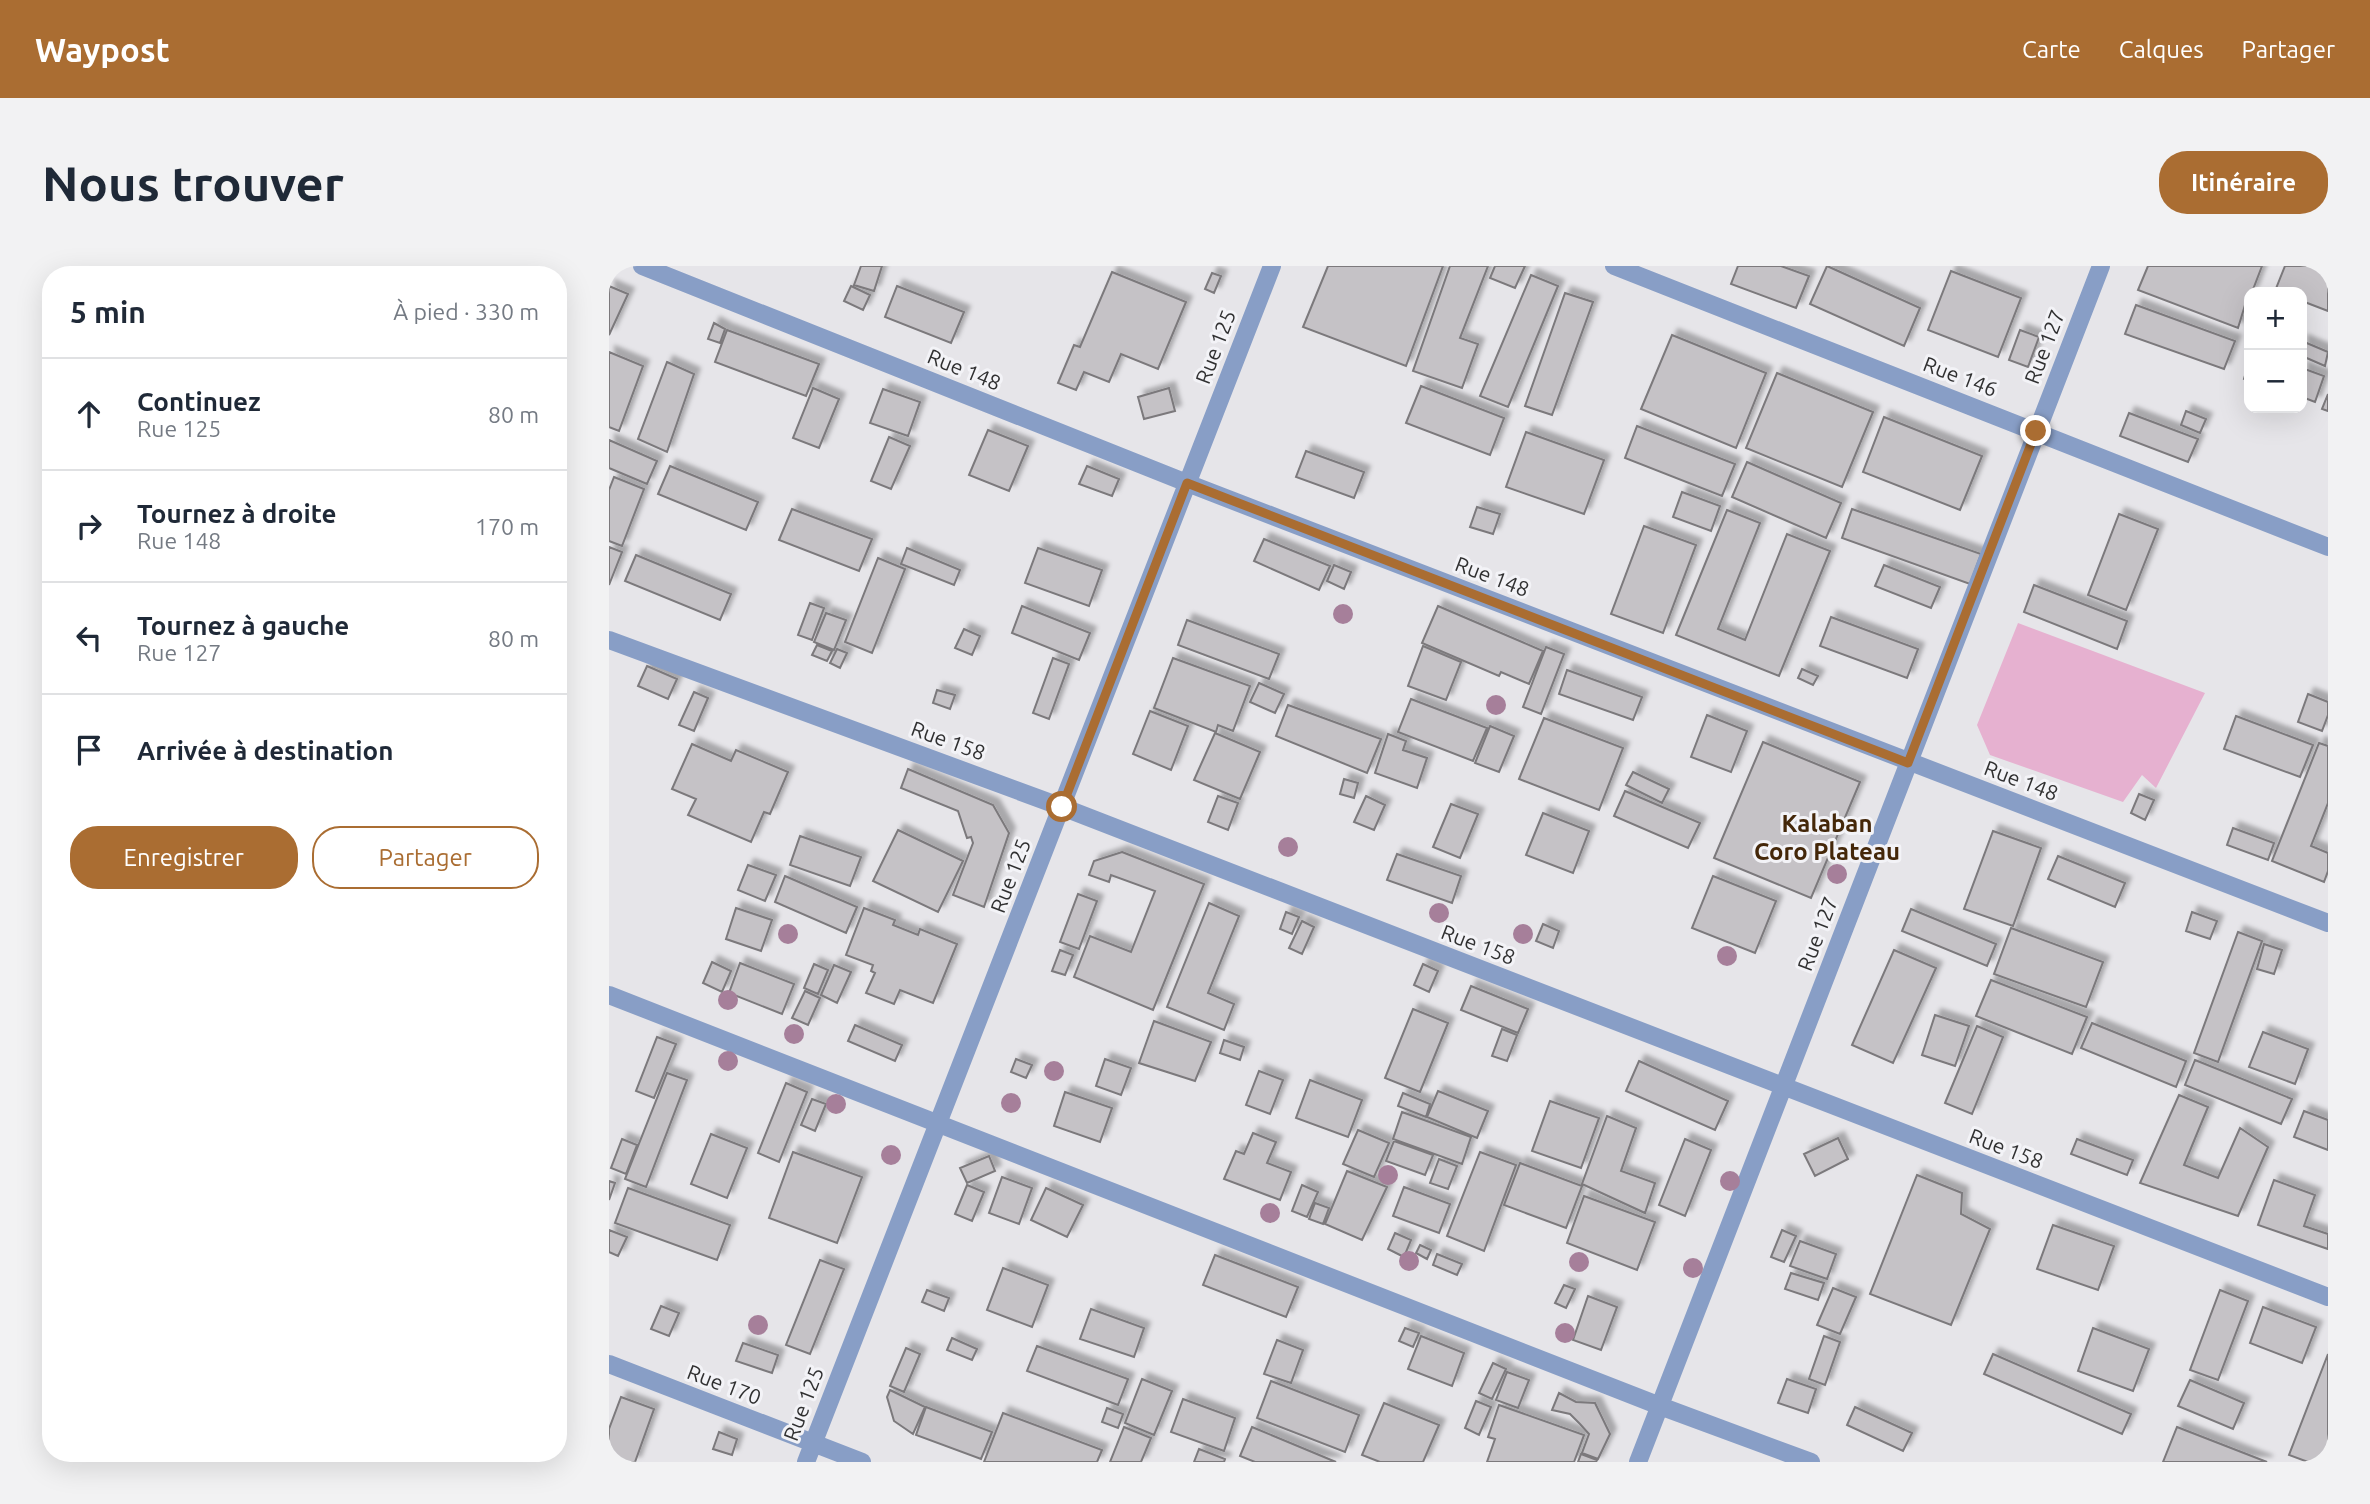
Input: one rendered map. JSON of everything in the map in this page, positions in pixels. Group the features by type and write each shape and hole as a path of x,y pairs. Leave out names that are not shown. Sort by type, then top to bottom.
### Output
{"street":[{"name":"Rue 148","path":"642,266 1187,483 2328,923"},
{"name":"Rue 125","path":"806,1462 1272,266"},
{"name":"Rue 146","path":"1614,266 2328,547"},
{"name":"Rue 127","path":"1638,1462 2101,266"},
{"name":"Rue 158","path":"609,640 1062,807 2328,1297"},
{"path":"609,995 1660,1406 1811,1462"},
{"name":"Rue 170","path":"609,1364 862,1462"}],"shaded area":[{"path":"2018,623 2205,693 2156,788 2142,775 2123,802 1990,755 1977,725"}],"building":[{"path":"861,266 882,266 874,291 854,285"},
{"path":"1328,266 1443,266 1406,366 1303,327"},
{"path":"1450,266 1488,266 1460,338 1478,344 1462,388 1413,371"},
{"path":"1495,266 1525,266 1515,288 1490,278"},
{"path":"1738,266 1781,266 1809,276 1796,308 1731,284"},
{"path":"1827,266 1920,308 1904,346 1810,304"},
{"path":"2148,266 2262,266 2254,287 2244,287 2244,308 2238,328 2138,290"},
{"path":"2285,266 2328,266 2328,311 2307,303 2307,287 2277,287"},
{"path":"1951,271 2021,298 1998,357 1928,330"},
{"path":"1112,272 1186,302 1158,369 1121,354 1109,382 1084,372 1076,390 1058,383 1074,345 1080,347"},
{"path":"1212,273 1221,276 1214,293 1205,289"},
{"path":"1531,275 1558,286 1508,407 1480,396"},
{"path":"609,286 628,294 609,335"},
{"path":"851,286 870,295 863,310 844,301"},
{"path":"897,286 964,312 951,343 885,317"},
{"path":"1565,293 1593,302 1552,415 1525,406"},
{"path":"2136,305 2235,341 2224,369 2125,334"},
{"path":"714,323 725,329 720,343 708,339"},
{"path":"727,330 819,364 806,396 715,362"},
{"path":"2020,330 2039,337 2028,367 2009,360"},
{"path":"1672,335 1766,373 1736,448 1641,409"},
{"path":"2307,343 2328,352 2325,366 2307,358"},
{"path":"609,352 643,366 619,431 609,427"},
{"path":"667,362 694,374 667,452 638,439"},
{"path":"2307,370 2324,376 2315,402 2307,399"},
{"path":"1777,373 1873,412 1842,487 1746,448"},
{"path":"1421,386 1504,418 1490,455 1406,423"},
{"path":"813,388 839,399 819,448 793,438"},
{"path":"1169,388 1175,411 1144,419 1138,397"},
{"path":"883,389 920,402 908,436 870,423"},
{"path":"2328,394 2328,411 2322,409"},
{"path":"2186,411 2206,419 2200,433 2181,425"},
{"path":"2129,413 2198,439 2188,462 2120,436"},
{"path":"1884,417 1982,456 1960,510 1863,472"},
{"path":"1637,426 1735,464 1722,496 1625,458"},
{"path":"988,430 1028,446 1009,491 969,475"},
{"path":"1526,432 1604,460 1584,514 1506,487"},
{"path":"889,437 910,446 891,489 871,481"},
{"path":"609,440 657,461 647,484 609,468"},
{"path":"1306,451 1364,472 1354,498 1296,477"},
{"path":"1747,462 1841,503 1826,538 1732,497"},
{"path":"670,466 758,502 746,530 658,494"},
{"path":"1087,466 1119,479 1112,496 1079,484"},
{"path":"614,477 644,489 622,546 609,541 609,490"},
{"path":"1682,492 1720,506 1711,531 1673,517"},
{"path":"1477,507 1500,514 1493,534 1470,527"},
{"path":"792,509 872,539 859,571 779,540"},
{"path":"1852,509 1981,554 1970,584 1842,538"},
{"path":"1727,510 1760,523 1718,629 1745,640 1787,534 1830,551 1779,676 1676,635"},
{"path":"2119,514 2158,529 2126,610 2088,595"},
{"path":"1644,526 1696,545 1663,633 1611,614"},
{"path":"1264,539 1330,566 1319,590 1254,561"},
{"path":"609,547 622,552 609,585"},
{"path":"907,548 960,570 954,585 901,564"},
{"path":"1038,548 1102,570 1089,606 1025,583"},
{"path":"636,555 731,594 720,620 625,581"},
{"path":"878,558 905,569 872,653 845,642"},
{"path":"1334,565 1351,572 1344,589 1327,581"},
{"path":"1884,565 1940,587 1931,608 1875,586"},
{"path":"2034,585 2127,621 2117,649 2024,612"},
{"path":"810,603 824,608 812,640 798,635"},
{"path":"1022,606 1090,633 1079,660 1012,633"},
{"path":"1438,606 1543,651 1529,684 1501,672 1499,676 1422,643"},
{"path":"826,613 846,620 834,650 814,642"},
{"path":"1831,617 1918,649 1907,678 1820,646"},
{"path":"1187,620 1279,654 1269,679 1178,645"},
{"path":"964,629 980,636 972,655 955,648"},
{"path":"817,645 832,651 827,661 812,655"},
{"path":"1423,646 1461,662 1446,700 1408,686"},
{"path":"1546,647 1564,654 1541,714 1523,707"},
{"path":"837,649 847,653 840,668 830,663"},
{"path":"1053,658 1069,664 1049,719 1033,713"},
{"path":"1173,658 1250,686 1233,731 1218,725 1216,732 1154,708"},
{"path":"647,666 677,679 668,699 638,686"},
{"path":"1802,669 1818,676 1813,685 1798,678"},
{"path":"1567,670 1642,697 1633,720 1559,694"},
{"path":"1259,683 1284,694 1275,713 1250,702"},
{"path":"937,690 955,695 950,709 933,703"},
{"path":"694,692 708,698 694,731 679,725"},
{"path":"2308,694 2328,702 2328,715 2322,731 2298,722"},
{"path":"1411,699 1487,728 1473,761 1398,732"},
{"path":"1288,705 1381,739 1367,773 1276,736"},
{"path":"1150,711 1188,726 1171,770 1133,754"},
{"path":"1707,715 1747,731 1731,772 1691,757"},
{"path":"2236,716 2313,745 2300,777 2224,749"},
{"path":"1544,718 1623,748 1599,810 1519,779"},
{"path":"1490,726 1514,736 1499,772 1475,763"},
{"path":"1215,733 1260,752 1240,799 1194,780"},
{"path":"1388,734 1406,741 1403,750 1427,758 1417,788 1375,773"},
{"path":"1763,742 1860,782 1811,898 1714,858"},
{"path":"2319,743 2328,746 2328,803 2311,846 2328,853 2328,871 2324,882 2272,861"},
{"path":"692,744 731,761 736,750 788,772 770,814 764,812 751,842 688,815 696,799 672,789"},
{"path":"908,769 993,805 1009,833 984,907 953,895 973,843 971,837 967,838 958,811 901,788"},
{"path":"1633,772 1669,789 1662,803 1626,785"},
{"path":"1344,779 1358,783 1354,798 1340,794"},
{"path":"1625,791 1700,823 1688,848 1614,816"},
{"path":"2139,794 2154,800 2145,820 2131,813"},
{"path":"1218,796 1238,803 1228,830 1208,822"},
{"path":"1366,796 1385,805 1374,830 1354,822"},
{"path":"1451,804 1478,814 1460,858 1433,847"},
{"path":"1543,813 1589,831 1573,873 1526,855"},
{"path":"2233,828 2274,843 2268,860 2227,845"},
{"path":"898,830 963,861 938,912 873,881"},
{"path":"1993,831 2041,848 2013,926 1964,909"},
{"path":"800,836 861,857 850,886 790,865"},
{"path":"1122,852 1204,884 1153,1010 1074,977 1090,936 1131,952 1155,891 1111,875 1109,882 1089,875 1094,861"},
{"path":"1397,854 1461,876 1452,903 1387,880"},
{"path":"2058,856 2125,883 2115,907 2048,879"},
{"path":"748,865 776,875 765,901 738,890"},
{"path":"785,876 857,907 846,933 775,902"},
{"path":"1713,876 1776,901 1755,953 1692,928"},
{"path":"1078,894 1097,901 1079,949 1060,942"},
{"path":"1209,903 1239,916 1208,993 1234,1004 1224,1030 1167,1007"},
{"path":"736,908 772,920 761,951 726,939"},
{"path":"864,908 895,920 893,925 918,935 920,929 957,944 933,1003 900,990 894,1004 866,993 875,973 871,971 873,965 846,955"},
{"path":"1911,909 1996,944 1987,966 1902,931"},
{"path":"1286,912 1299,917 1292,934 1280,929"},
{"path":"2192,912 2217,921 2210,939 2186,931"},
{"path":"1302,921 1314,927 1302,954 1289,948"},
{"path":"1543,924 1559,931 1553,948 1536,941"},
{"path":"2011,928 2103,962 2086,1007 1994,974"},
{"path":"2238,932 2262,941 2218,1062 2194,1053"},
{"path":"2264,944 2282,950 2274,974 2257,969"},
{"path":"1060,950 1073,955 1065,975 1052,971"},
{"path":"1894,950 1936,968 1893,1063 1852,1045"},
{"path":"712,962 731,971 722,992 703,983"},
{"path":"740,963 794,984 782,1014 729,993"},
{"path":"814,964 828,970 818,994 804,988"},
{"path":"1423,964 1438,971 1429,992 1414,985"},
{"path":"834,965 851,972 837,1003 821,995"},
{"path":"1991,980 2087,1017 2072,1054 1976,1016"},
{"path":"1471,986 1528,1009 1518,1033 1461,1010"},
{"path":"805,991 820,998 808,1025 792,1018"},
{"path":"1413,1009 1448,1023 1420,1092 1385,1078"},
{"path":"1935,1015 1969,1026 1955,1066 1922,1055"},
{"path":"1154,1021 1211,1042 1195,1081 1139,1063"},
{"path":"2092,1023 2186,1061 2176,1087 2081,1048"},
{"path":"855,1025 902,1045 895,1061 848,1041"},
{"path":"1977,1026 2003,1037 1972,1114 1945,1103"},
{"path":"1502,1029 1517,1035 1507,1061 1492,1056"},
{"path":"2263,1032 2308,1049 2295,1084 2249,1067"},
{"path":"657,1037 676,1044 654,1098 636,1091"},
{"path":"1224,1040 1244,1047 1240,1060 1220,1053"},
{"path":"1016,1059 1032,1065 1026,1078 1011,1072"},
{"path":"1105,1059 1131,1068 1121,1095 1096,1086"},
{"path":"2195,1060 2292,1099 2281,1124 2185,1085"},
{"path":"1639,1061 1728,1101 1715,1130 1626,1091"},
{"path":"1259,1071 1283,1080 1270,1114 1246,1105"},
{"path":"667,1073 687,1080 646,1187 625,1179"},
{"path":"1310,1080 1362,1100 1348,1137 1296,1118"},
{"path":"786,1083 807,1092 779,1162 758,1153"},
{"path":"1438,1091 1488,1111 1477,1138 1427,1117"},
{"path":"1065,1092 1112,1108 1100,1142 1054,1126"},
{"path":"1403,1093 1430,1104 1426,1117 1398,1106"},
{"path":"2179,1095 2208,1107 2184,1165 2218,1178 2240,1128 2268,1147 2238,1216 2140,1183"},
{"path":"812,1099 826,1104 815,1131 801,1125"},
{"path":"1550,1101 1599,1118 1581,1168 1532,1151"},
{"path":"2304,1111 2328,1120 2328,1150 2294,1137"},
{"path":"1402,1112 1471,1137 1462,1164 1393,1139"},
{"path":"1607,1116 1636,1128 1621,1171 1655,1183 1645,1213 1582,1184"},
{"path":"1358,1130 1389,1143 1374,1177 1343,1164"},
{"path":"1253,1133 1276,1142 1267,1163 1291,1172 1280,1200 1224,1179 1236,1151 1244,1154"},
{"path":"711,1134 747,1148 727,1198 691,1184"},
{"path":"1838,1138 1848,1159 1815,1176 1804,1154"},
{"path":"622,1139 637,1145 626,1174 611,1168"},
{"path":"1685,1139 1711,1150 1685,1216 1659,1205"},
{"path":"2077,1139 2133,1160 2127,1175 2071,1154"},
{"path":"1394,1141 1433,1155 1425,1175 1386,1161"},
{"path":"793,1152 862,1177 837,1243 769,1218"},
{"path":"1480,1152 1516,1165 1484,1251 1447,1236"},
{"path":"989,1156 995,1171 967,1183 960,1168"},
{"path":"1439,1159 1457,1166 1448,1189 1430,1183"},
{"path":"1520,1163 1582,1186 1566,1228 1504,1205"},
{"path":"1347,1171 1387,1187 1362,1240 1325,1224"},
{"path":"1917,1175 1962,1193 1961,1214 1990,1229 1951,1325 1870,1294"},
{"path":"1002,1177 1032,1188 1019,1224 989,1213"},
{"path":"2274,1180 2315,1195 2304,1226 2328,1234 2328,1249 2258,1225"},
{"path":"609,1181 615,1183 609,1200"},
{"path":"967,1185 984,1192 972,1221 955,1214"},
{"path":"1302,1185 1318,1192 1307,1217 1292,1211"},
{"path":"1404,1187 1450,1204 1439,1233 1393,1216"},
{"path":"628,1188 730,1225 717,1260 615,1223"},
{"path":"1046,1188 1083,1205 1067,1237 1031,1220"},
{"path":"1584,1196 1655,1222 1637,1270 1567,1243"},
{"path":"1315,1203 1329,1208 1323,1224 1309,1219"},
{"path":"2053,1225 2114,1246 2098,1290 2037,1269"},
{"path":"609,1230 627,1237 618,1256 609,1252"},
{"path":"1782,1230 1796,1236 1784,1262 1771,1257"},
{"path":"1395,1233 1411,1240 1404,1257 1388,1249"},
{"path":"1800,1241 1836,1254 1827,1279 1790,1266"},
{"path":"1420,1245 1431,1250 1427,1259 1416,1253"},
{"path":"1437,1254 1462,1264 1457,1275 1433,1265"},
{"path":"1215,1255 1298,1287 1286,1317 1203,1285"},
{"path":"820,1260 844,1269 810,1354 786,1345"},
{"path":"1003,1268 1048,1285 1032,1327 987,1310"},
{"path":"1791,1273 1824,1283 1818,1300 1785,1289"},
{"path":"1564,1285 1575,1289 1566,1308 1555,1303"},
{"path":"1833,1288 1856,1297 1840,1334 1817,1325"},
{"path":"927,1290 949,1298 944,1311 922,1302"},
{"path":"2220,1290 2248,1301 2218,1380 2190,1370"},
{"path":"1588,1296 1617,1307 1601,1350 1573,1340"},
{"path":"661,1306 679,1313 669,1336 651,1329"},
{"path":"2263,1307 2316,1327 2302,1363 2250,1343"},
{"path":"1091,1309 1144,1328 1134,1357 1080,1339"},
{"path":"1405,1328 1419,1333 1413,1347 1399,1341"},
{"path":"2093,1328 2149,1349 2133,1391 2078,1371"},
{"path":"1421,1336 1464,1353 1452,1386 1408,1369"},
{"path":"1824,1336 1840,1342 1825,1385 1809,1379"},
{"path":"952,1338 977,1349 972,1360 947,1350"},
{"path":"1277,1340 1303,1350 1291,1383 1264,1374"},
{"path":"743,1343 778,1355 772,1373 736,1361"},
{"path":"1037,1346 1128,1379 1118,1405 1027,1371"},
{"path":"906,1348 920,1354 904,1392 890,1386"},
{"path":"1993,1354 2131,1414 2122,1434 1984,1374"},
{"path":"2328,1354 2328,1462 2308,1462 2289,1455"},
{"path":"1493,1363 1506,1369 1492,1399 1479,1393"},
{"path":"1507,1372 1529,1380 1518,1408 1496,1400"},
{"path":"1142,1379 1172,1391 1154,1435 1125,1423"},
{"path":"1787,1379 1816,1389 1808,1413 1778,1403"},
{"path":"2190,1380 2244,1403 2233,1429 2178,1406"},
{"path":"1271,1381 1359,1415 1345,1452 1257,1418"},
{"path":"890,1390 925,1407 913,1434 894,1421 887,1397"},
{"path":"1559,1393 1576,1402 1595,1403 1610,1434 1598,1459 1582,1453 1589,1434 1580,1424 1570,1414 1552,1410"},
{"path":"621,1397 654,1409 635,1462 609,1462 609,1429"},
{"path":"1183,1399 1235,1418 1224,1451 1171,1432"},
{"path":"1476,1401 1491,1407 1479,1435 1465,1428"},
{"path":"1384,1403 1439,1425 1423,1462 1380,1462 1362,1455"},
{"path":"1499,1405 1584,1435 1574,1462 1487,1462 1495,1439 1488,1437"},
{"path":"926,1407 992,1432 981,1459 916,1435"},
{"path":"1855,1407 1912,1433 1903,1451 1847,1425"},
{"path":"1107,1408 1123,1414 1118,1428 1102,1422"},
{"path":"1003,1413 1102,1450 1097,1462 984,1462"},
{"path":"1124,1427 1151,1438 1141,1462 1110,1462"},
{"path":"1252,1427 1336,1462 1255,1462 1240,1456"},
{"path":"2177,1427 2267,1462 2163,1462"},
{"path":"719,1432 737,1439 732,1455 713,1449"},
{"path":"1199,1449 1225,1459 1224,1462 1194,1462"},
{"path":"1581,1454 1597,1460 1578,1462"}],"district":[{"name":"Kalaban Coro Plateau","path":"1827,838"}],"route":[{"path":"1062,807 1187,483 1908,763 2036,431"}]}
